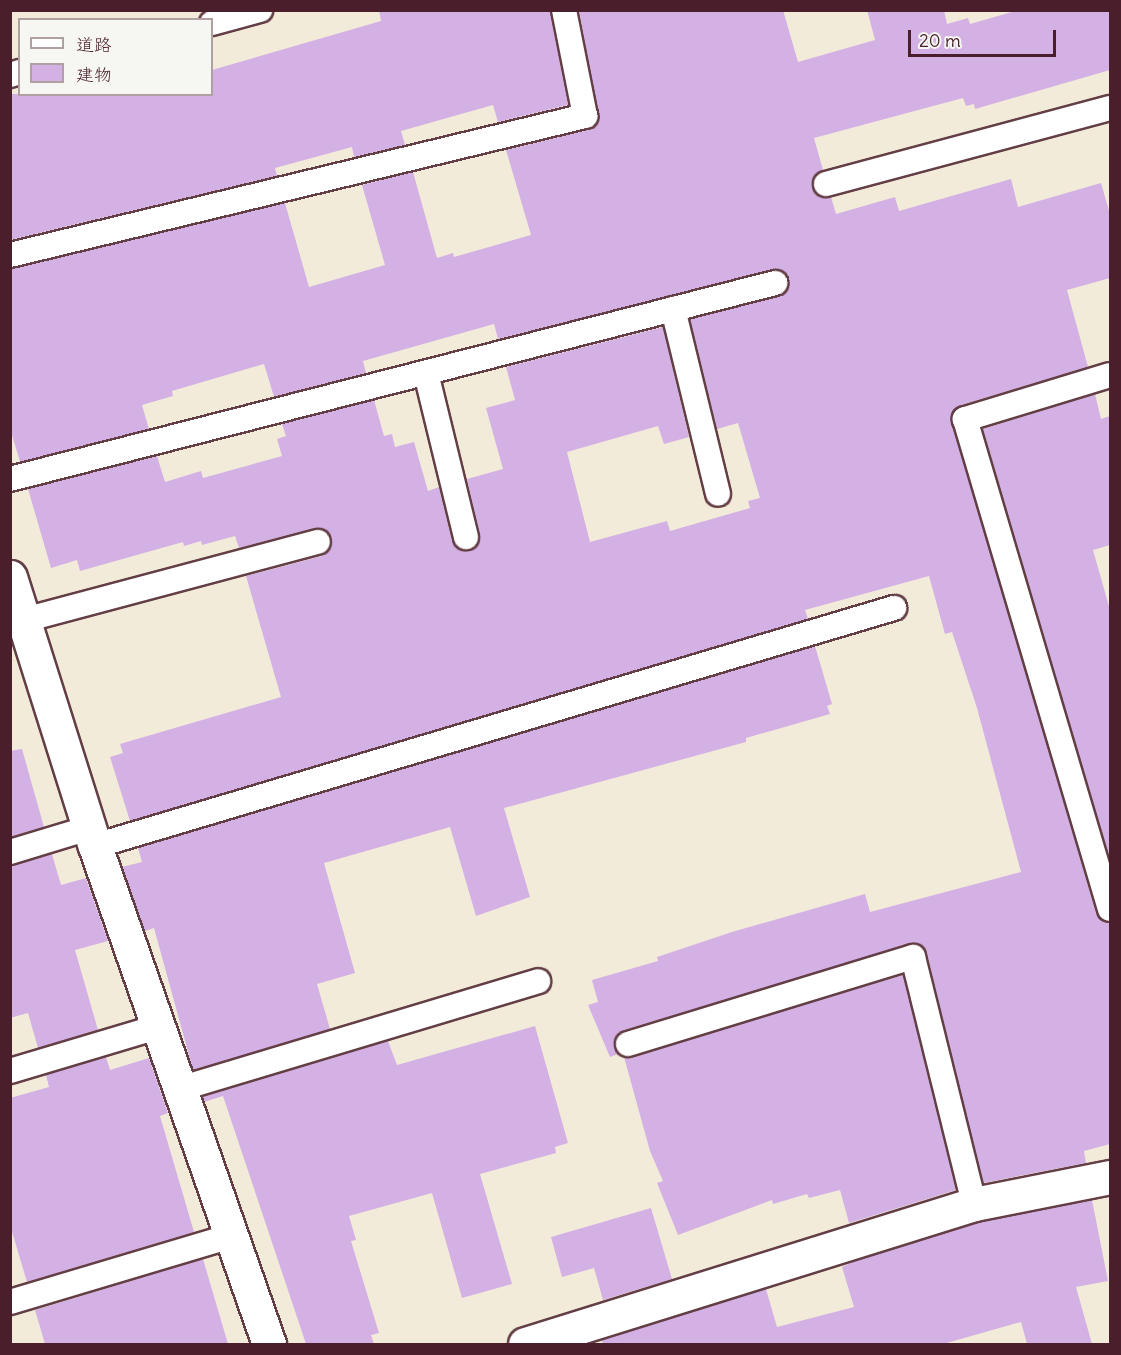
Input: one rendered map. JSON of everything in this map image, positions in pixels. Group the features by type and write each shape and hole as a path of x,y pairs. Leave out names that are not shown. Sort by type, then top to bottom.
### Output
{"street":[{"path":"16,600 92,837 269,1344"},
{"path":"525,1344 975,1204 1110,1178"}],"lane":[{"path":"213,23 260,10"},
{"path":"10,255 585,116 564,10"},
{"path":"826,184 1110,108"},
{"path":"10,479 775,283"},
{"path":"673,309 718,494"},
{"path":"426,373 466,537"},
{"path":"1110,375 965,419 1110,909"},
{"path":"16,600 318,542"},
{"path":"10,852 92,837 894,608"},
{"path":"628,1044 913,957 975,1204"},
{"path":"179,1089 538,981"},
{"path":"10,1071 158,1027"},
{"path":"10,1302 231,1236"}],"building":[{"path":"379,10 550,10 568,105 498,122 493,105 401,131 405,145 354,157 352,147 275,168 277,176 10,240 10,94 18,94 18,96 213,96 213,70 381,21"},
{"path":"579,10 783,10 798,62 875,40 867,10 944,10 947,24 968,18 970,24 1019,10 1110,10 1110,70 975,109 974,104 966,106 963,98 814,138 823,170 812,181 816,194 831,197 836,214 895,197 899,211 1011,179 1018,207 1101,183 1110,214 1110,278 1067,290 1088,367 961,405 951,416 1096,913 1110,923 1110,1144 1084,1151 1086,1163 983,1183 927,954 917,943 624,1030 614,1040 618,1054 610,1057 588,1005 598,1002 592,980 658,961 657,957 732,932 865,894 870,912 1021,872 977,708 952,632 945,634 929,576 805,610 808,619 130,821 110,757 123,753 120,744 281,697 246,576 322,556 332,546 332,538 328,532 315,528 239,548 235,536 202,545 201,541 184,546 183,542 80,571 77,560 51,568 28,489 157,456 165,482 201,471 203,478 282,456 277,439 286,436 282,424 374,400 384,436 392,434 395,447 414,442 428,491 439,487 452,541 461,550 470,551 476,547 480,534 467,479 503,469 486,408 515,400 506,367 663,327 689,437 664,444 658,426 567,452 590,542 667,521 670,531 750,508 748,501 760,498 738,423 717,429 690,319 784,294 789,280 778,269 498,339 494,324 363,361 366,373 274,397 264,364 172,391 173,396 142,405 149,429 20,462 10,428 10,269 285,203 309,287 385,265 362,185 413,172 437,258 453,253 454,257 531,235 506,150 588,130 599,120"},
{"path":"1095,394 1101,419 1110,416 1110,545 1093,550 1110,610 1110,860 983,429"},
{"path":"815,646 832,704 827,706 830,714 746,738 746,742 504,808 530,897 476,916 450,827 324,863 355,973 317,984 330,1029 193,1070 154,928 145,931 122,867 142,862 138,848"},
{"path":"22,749 44,827 10,837 10,751"},
{"path":"52,854 61,885 86,878 108,941 75,950 98,1030 38,1048 28,1013 10,1018 10,866"},
{"path":"903,975 956,1190 849,1223 840,1190 809,1198 807,1194 773,1204 772,1200 678,1235 657,1183 663,1181 650,1151 624,1057"},
{"path":"535,1026 568,1143 555,1147 556,1153 480,1174 512,1284 462,1298 432,1193 349,1216 356,1240 351,1241 379,1333 371,1335 374,1344 306,1344 223,1096 204,1102 202,1097 388,1041 397,1065"},
{"path":"106,1057 110,1070 149,1058 168,1113 160,1116 194,1232 27,1282 10,1225 10,1098 49,1087 46,1075"},
{"path":"1092,1200 1108,1281 1076,1287 1092,1344 1027,1344 1021,1322 943,1344 603,1344 602,1340 766,1289 777,1327 854,1307 842,1267 860,1259 979,1222"},
{"path":"651,1208 672,1279 603,1300 594,1268 562,1277 551,1237"},
{"path":"203,1259 228,1344 45,1344 35,1310"}]}
